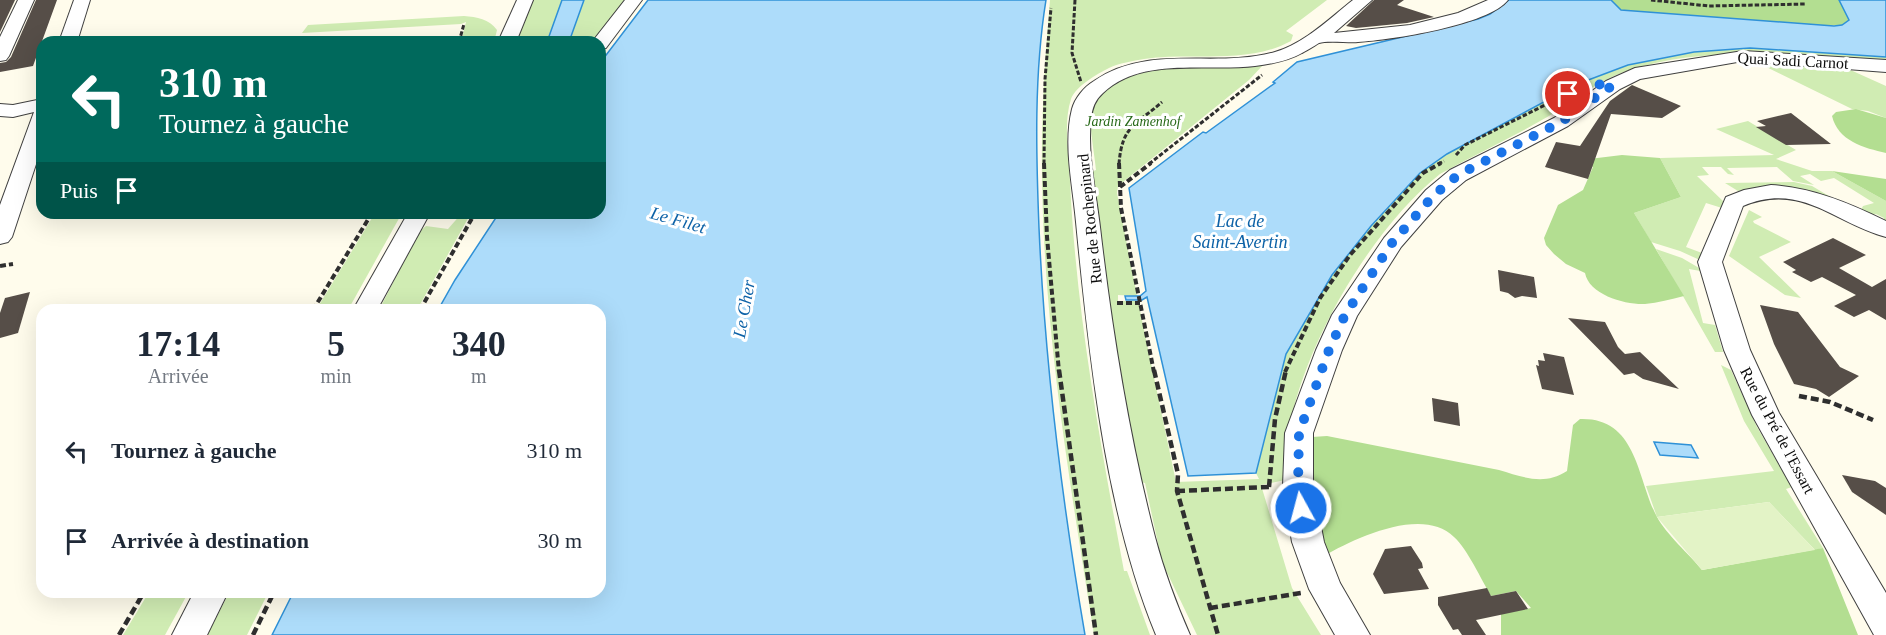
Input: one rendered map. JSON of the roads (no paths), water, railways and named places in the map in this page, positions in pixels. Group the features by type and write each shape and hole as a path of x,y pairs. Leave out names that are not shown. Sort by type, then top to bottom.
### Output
{"street":[{"path":"0,56 26,0"},
{"path":"70,36 82,0"},
{"path":"510,36 525,0"},
{"path":"606,36 634,0"},
{"name":"Rue de Rochepinard","path":"1173,635 1158,602 1138,533 1111,393 1090,239 1081,135 1082,110 1086,100 1096,88 1108,79 1129,71 1156,66 1260,60 1293,51 1364,0"},
{"path":"1316,36 1341,38 1406,30 1465,17 1500,0"},
{"name":"Quai Sadi Carnot","path":"1353,635 1326,589 1308,542 1298,486 1299,433 1329,350 1345,315 1392,243 1434,195 1458,175 1561,122 1613,85 1635,74 1743,56 1886,66"},
{"path":"1,112 36,106"},
{"path":"0,237 36,133"},
{"name":"Rue du Pré de l'Essart","path":"1886,230 1817,199 1785,193 1755,193 1742,196 1734,202 1710,262 1737,350 1766,415 1886,624"},
{"path":"368,304 415,220"},
{"path":"189,635 209,598"}],"water":[{"path":"562,0 584,0 571,36 549,36"},
{"path":"648,0 1046,0 1039,56 1037,113 1038,199 1045,330 1069,534 1085,635 272,635 290,598 606,598 606,304 441,304 495,219 606,219 606,55"},
{"name":"Lac de Saint-Avertin","path":"1509,0 1611,0 1621,10 1834,26 1842,25 1849,20 1839,0 1886,0 1886,57 1750,48 1694,52 1628,65 1567,88 1568,92 1542,103 1447,154 1420,173 1371,226 1332,275 1286,354 1256,473 1188,476 1147,297 1142,300 1126,300 1125,296 1140,296 1146,291 1129,188 1203,132 1206,133 1275,83 1273,82 1297,62 1478,19 1490,14"},
{"path":"1654,442 1691,445 1698,458 1660,455"}],"park label":[{"name":"Jardin Zamenhof","path":"1133,121"}],"water label":[{"name":"Le Filet","path":"678,220"},
{"name":"Le Cher","path":"744,309"}]}
